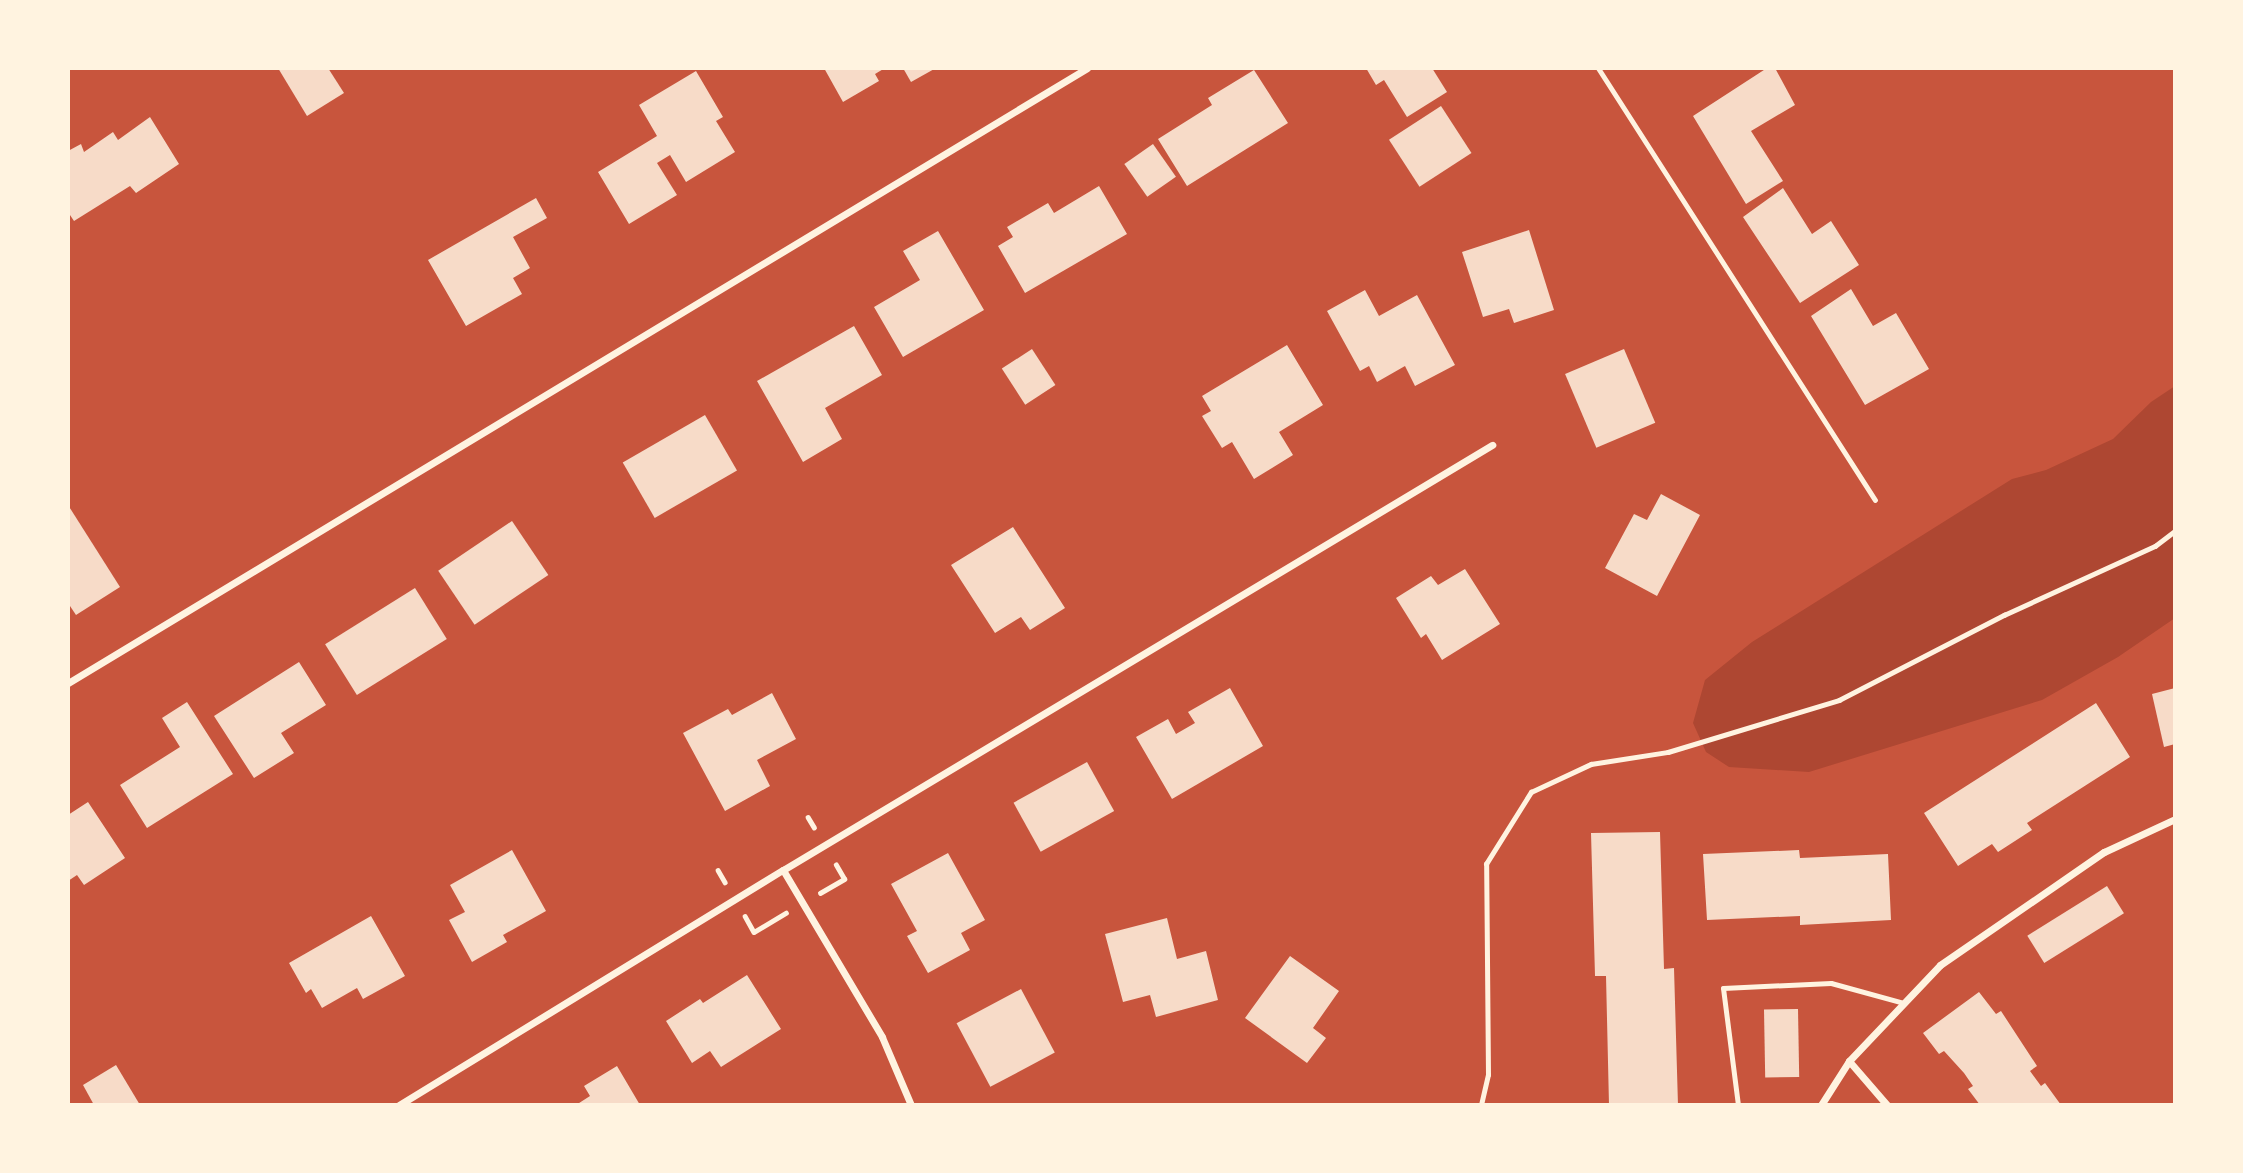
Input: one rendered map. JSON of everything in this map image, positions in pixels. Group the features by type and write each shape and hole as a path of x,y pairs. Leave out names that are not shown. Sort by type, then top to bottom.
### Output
{"street":[{"path":"68,683 1087,68"},
{"path":"399,1105 783,870 1492,445"},
{"path":"1821,1105 1849,1061 1940,965 2104,852 2175,819"},
{"path":"783,870 881,1037 911,1105"},
{"path":"1849,1061 1887,1105"}],"lane":[{"path":"1598,68 1875,500"},
{"path":"1738,1105 1723,988 1831,983 1904,1003"}],"path":[{"path":"1481,1105 1488,1075 1486,864 1531,792 1591,764 1668,752 1839,700 2004,615 2155,547 2175,531"}],"shaded area":[{"path":"2175,386 2175,618 2118,657 2042,700 1809,772 1729,767 1706,752 1693,723 1705,680 1752,642 2012,479 2046,470 2113,439 2151,402"}],"building":[{"path":"278,68 328,68 344,93 307,116"},
{"path":"824,68 885,68 875,74 879,81 843,102"},
{"path":"903,68 936,68 911,82"},
{"path":"1366,68 1432,68 1447,92 1407,117 1384,80 1376,85"},
{"path":"1767,68 1775,68 1795,105 1751,131 1783,181 1746,204 1693,116"},
{"path":"1254,70 1288,123 1187,186 1158,139 1212,105 1208,98"},
{"path":"696,71 723,117 716,121 735,152 686,182 670,155 657,163 677,195 629,224 598,172 657,136 639,105"},
{"path":"1441,106 1471,153 1420,187 1389,140"},
{"path":"150,117 179,164 136,193 130,186 74,221 68,212 68,151 81,144 84,152 113,132 118,140"},
{"path":"1153,144 1176,177 1147,197 1124,164"},
{"path":"1099,186 1127,234 1025,293 998,246 1013,237 1007,227 1048,203 1054,213"},
{"path":"1783,188 1812,234 1831,221 1859,265 1800,303 1743,217"},
{"path":"536,198 547,218 513,237 530,268 513,278 522,294 466,326 428,260"},
{"path":"1529,230 1554,310 1514,323 1509,309 1483,317 1462,252"},
{"path":"938,231 984,310 903,357 874,307 920,280 903,251"},
{"path":"1851,289 1873,326 1896,313 1929,369 1865,405 1811,316"},
{"path":"1365,290 1379,316 1417,295 1455,365 1415,386 1405,366 1377,382 1369,366 1360,371 1327,311"},
{"path":"854,326 882,375 825,408 842,439 803,462 757,381"},
{"path":"1287,345 1323,405 1279,432 1293,455 1254,479 1232,442 1222,448 1202,416 1211,411 1202,396"},
{"path":"1032,349 1055,385 1025,405 1002,369"},
{"path":"1624,349 1655,423 1596,448 1565,374"},
{"path":"705,415 737,470 655,518 623,462"},
{"path":"1661,494 1700,515 1657,596 1605,568 1634,514 1647,520"},
{"path":"68,505 120,587 76,615 68,603"},
{"path":"512,521 548,575 475,625 438,571"},
{"path":"1013,527 1065,608 1030,630 1021,617 995,633 951,565"},
{"path":"1465,569 1500,624 1442,660 1426,634 1421,638 1396,598 1431,576 1438,585"},
{"path":"415,588 447,639 357,695 325,644"},
{"path":"299,662 326,705 281,733 294,753 254,778 214,716"},
{"path":"1230,688 1263,746 1172,799 1136,737 1168,719 1176,734 1195,723 1188,712"},
{"path":"2175,688 2175,744 2164,747 2152,694"},
{"path":"772,693 796,739 757,760 770,786 725,811 683,733 728,709 732,715"},
{"path":"187,702 233,774 147,828 120,785 180,747 162,718"},
{"path":"2096,703 2130,757 2027,823 2032,830 1998,852 1992,844 1958,866 1924,813"},
{"path":"1087,762 1114,811 1041,852 1014,803"},
{"path":"88,802 125,858 84,885 77,875 68,881 68,815"},
{"path":"1660,832 1664,969 1674,968 1678,1105 1609,1105 1606,976 1595,976 1591,833"},
{"path":"512,850 546,911 503,935 507,942 472,962 449,920 465,912 450,885"},
{"path":"1799,850 1800,858 1888,854 1891,920 1800,925 1800,916 1707,920 1703,854"},
{"path":"948,853 985,920 961,933 970,950 928,973 907,936 917,931 891,884"},
{"path":"2107,886 2124,913 2044,963 2027,936"},
{"path":"371,916 405,976 363,999 357,988 322,1008 311,989 306,993 289,963"},
{"path":"1167,918 1177,959 1206,951 1218,1000 1156,1017 1150,995 1123,1002 1105,934"},
{"path":"1290,956 1339,991 1313,1028 1326,1038 1307,1063 1245,1018"},
{"path":"747,975 781,1029 721,1067 710,1051 692,1063 666,1021 700,999 703,1003"},
{"path":"1021,989 1055,1053 990,1087 957,1023"},
{"path":"1979,992 1996,1014 2001,1011 2037,1066 2030,1071 2041,1086 2045,1083 2061,1105 1980,1105 1968,1089 1973,1086 1964,1073 1944,1051 1939,1054 1923,1033"},
{"path":"1798,1009 1799,1077 1765,1078 1764,1010"},
{"path":"116,1065 140,1105 94,1105 83,1085"},
{"path":"617,1066 640,1105 576,1105 590,1096 584,1086"}]}
